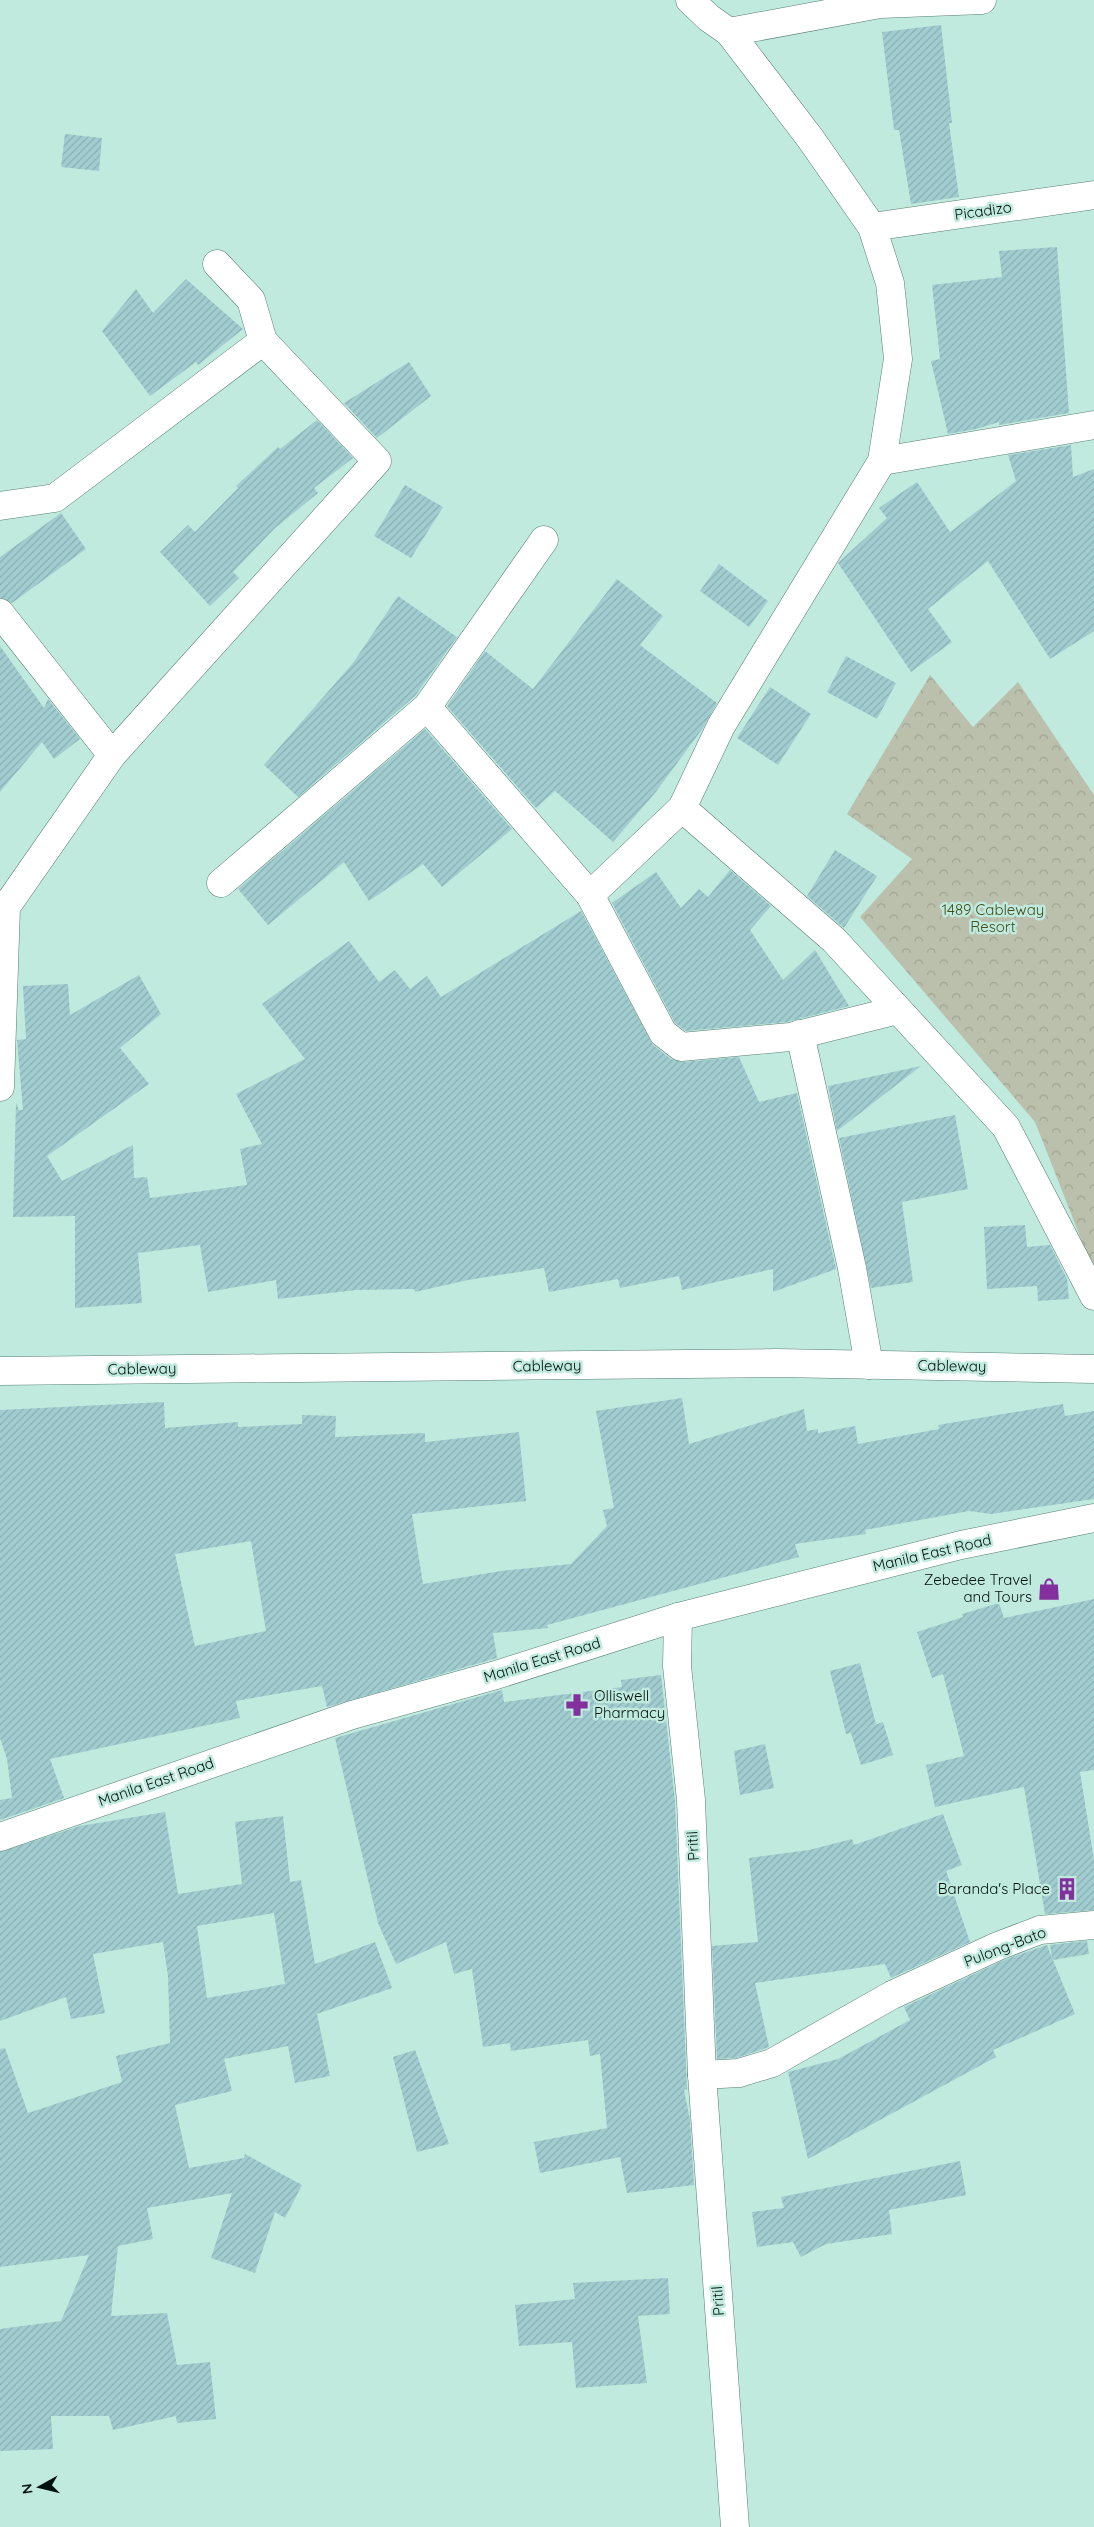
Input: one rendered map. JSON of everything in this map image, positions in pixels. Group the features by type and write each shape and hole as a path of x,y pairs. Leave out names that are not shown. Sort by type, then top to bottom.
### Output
{"street":[{"path":"590,895 682,808 722,726 882,461 898,359 890,283 872,226 810,138 729,32 709,18 690,0"},
{"path":"729,32 880,4 982,0"},
{"name":"Picadizo","path":"872,226 1094,195"},
{"path":"0,1087 3,905 112,755 377,460 264,341 251,300 217,264"},
{"path":"0,506 55,498 264,341"},
{"path":"882,461 1094,425"},
{"path":"221,883 427,707 544,540"},
{"path":"0,613 112,755"},
{"path":"427,707 590,895 664,1033 681,1046 800,1034 898,1010"},
{"path":"682,808 834,940 1006,1128 1094,1296"},
{"path":"800,1034 852,1268 869,1365"},
{"name":"Cableway","path":"0,1371 777,1363 1094,1369"},
{"name":"Manila East Road","path":"0,1837 352,1716 496,1675 678,1617 856,1570 1094,1518"},
{"name":"Pritil","path":"678,1617 677,1666 691,1800 702,2075 735,2527"},
{"name":"Pulong-Bato","path":"702,2075 739,2073 772,2063 892,1995 998,1946 1040,1930 1094,1925"}],"green space":[{"name":"1489 Cableway Resort","path":"930,675 973,727 1018,682 1094,795 1094,1272 1035,1122 860,917 912,859 847,814"}],"building":[{"path":"941,25 952,123 949,123 959,197 911,204 899,130 894,130 882,32"},
{"path":"65,134 102,138 99,171 61,167"},
{"path":"1057,247 1069,413 999,425 999,422 976,429 948,434 931,361 940,359 932,285 1002,277 999,251"},
{"path":"186,279 243,329 198,365 196,362 150,396 102,331 136,289 153,313"},
{"path":"409,362 431,396 377,438 344,403"},
{"path":"317,420 353,458 314,488 318,493 274,529 233,572 239,578 210,606 160,552 188,525 195,532 238,488 236,486 278,447 280,449"},
{"path":"1071,445 1073,477 1094,469 1094,631 1050,659 988,561 928,609 952,642 911,672 838,563 887,518 879,508 917,482 950,532 1016,481 1008,455"},
{"path":"405,485 443,507 411,558 374,536"},
{"path":"61,513 86,549 12,603 0,598 0,557"},
{"path":"719,564 768,601 749,627 700,591"},
{"path":"617,579 663,616 640,645 717,703 703,728 655,793 613,842 555,791 536,808 447,706 485,651 533,689"},
{"path":"398,596 457,637 415,696 298,797 264,765 353,663"},
{"path":"0,646 44,708 48,699 80,739 54,759 42,742 0,792"},
{"path":"846,656 896,683 877,719 827,692"},
{"path":"770,687 811,714 778,765 737,738"},
{"path":"425,729 512,829 442,887 423,864 369,901 344,862 268,925 238,889"},
{"path":"835,850 877,876 844,928 807,896"},
{"path":"730,870 771,906 750,930 783,980 815,950 849,1006 787,1022 686,1031 675,1023 612,903 656,872 681,908 699,889 708,897"},
{"path":"581,911 653,1045 671,1059 682,1062 739,1057 759,1102 797,1093 836,1269 773,1292 773,1269 682,1290 679,1276 620,1288 618,1279 549,1292 544,1268 468,1280 415,1292 414,1289 356,1290 278,1299 276,1280 208,1292 200,1245 138,1253 142,1303 75,1308 75,1216 13,1217 16,1103 19,1110 23,1110 17,1040 26,1039 23,986 68,984 70,1015 139,975 161,1014 120,1048 149,1084 47,1156 62,1181 133,1145 134,1178 147,1177 150,1198 247,1185 240,1149 262,1144 236,1094 305,1059 262,1004 349,941 379,982 395,970 410,989 427,976 441,997"},
{"path":"921,1066 837,1131 828,1086"},
{"path":"955,1115 968,1189 902,1202 913,1282 871,1288 839,1138"},
{"path":"1025,1225 1027,1247 1050,1245 1067,1279 1069,1299 1038,1301 1037,1286 987,1289 984,1227"},
{"path":"682,1398 689,1444 804,1409 807,1431 818,1429 818,1433 855,1426 858,1444 939,1429 938,1425 1063,1404 1065,1416 1094,1411 1094,1499 991,1514 969,1511 865,1530 866,1534 795,1544 799,1557 547,1625 548,1628 493,1633 497,1658 327,1707 322,1686 236,1701 240,1718 50,1759 64,1798 0,1820 0,1800 12,1798 7,1759 0,1738 0,1410 164,1402 165,1428 238,1422 238,1427 302,1424 302,1415 336,1416 335,1437 425,1433 425,1442 519,1432 526,1501 412,1514 423,1584 501,1571 571,1564 607,1526 603,1510 614,1508 596,1411","holes":["251,1541 266,1631 195,1646 175,1554"]},
{"path":"1094,1599 1094,1770 1080,1772 1094,1860 1094,1910 1045,1914 1024,1787 935,1807 926,1765 964,1756 943,1674 932,1678 917,1632 963,1617 962,1614 999,1603 1004,1618"},
{"path":"860,1663 876,1724 854,1732 883,1722 893,1755 861,1765 851,1733 846,1734 830,1671"},
{"path":"661,1675 675,1801 687,2089 684,2090 690,2120 694,2185 627,2193 620,2157 540,2173 534,2142 607,2128 600,2054 590,2056 588,2040 511,2051 510,2043 483,2047 472,1969 454,1974 446,1942 396,1964 378,1923 335,1738 502,1690 504,1702 622,1687 621,1680"},
{"path":"765,1744 774,1788 740,1795 734,1751"},
{"path":"165,1812 178,1894 242,1884 235,1822 283,1816 290,1882 301,1880 315,1964 375,1942 392,1988 317,2014 330,2076 295,2083 288,2046 224,2059 232,2091 175,2105 189,2168 244,2158 245,2154 302,2185 285,2218 275,2212 255,2273 211,2258 232,2193 147,2208 153,2239 118,2246 111,2316 167,2313 177,2365 210,2362 216,2419 177,2423 176,2416 113,2430 109,2416 51,2416 53,2449 0,2451 0,2329 61,2321 89,2255 0,2267 0,2049 5,2048 28,2113 122,2082 116,2056 170,2043 168,1976 163,1942 93,1954 105,2013 71,2019 66,1997 0,2021 0,1852 80,1826","holes":["274,1913 285,1984 207,1998 197,1926"]},
{"path":"943,1814 962,1865 946,1871 970,1942 891,1978 885,1964 755,1983 769,2047 736,2058 717,2059 712,1946 758,1942 749,1858 809,1850 852,1839 854,1845"},
{"path":"1087,1941 1089,1954 1053,1960 1075,2014 993,2050 996,2057 808,2159 788,2072 838,2059 910,2020 904,2007 1004,1960 1047,1945 1052,1958 1050,1945"},
{"path":"415,2050 449,2144 417,2152 393,2057"},
{"path":"960,2161 966,2195 889,2210 892,2234 826,2244 801,2257 793,2242 757,2247 752,2212 784,2208 781,2197"},
{"path":"668,2278 670,2314 638,2316 647,2383 576,2388 572,2342 519,2346 515,2305 575,2299 573,2283"}],"place":[{"name":"Zebedee Travel and Tours","path":"1049,1589"},
{"name":"Olliswell Pharmacy","path":"577,1705"},
{"name":"Baranda's Place","path":"1067,1889"}]}
